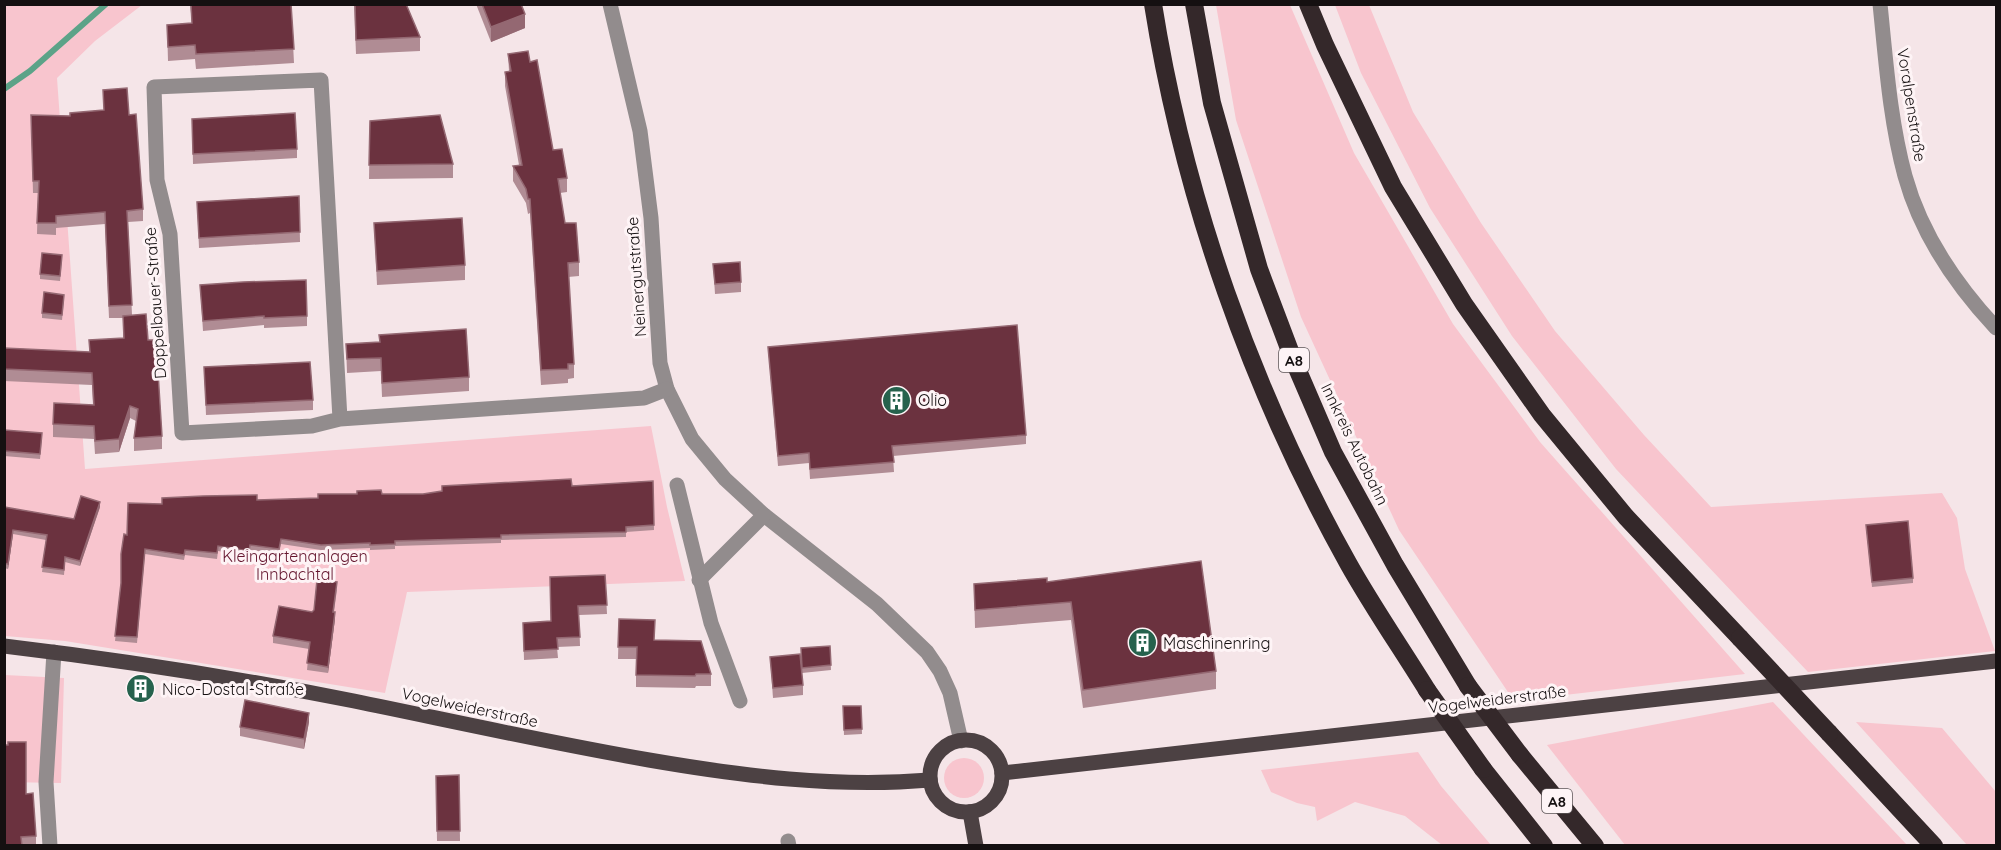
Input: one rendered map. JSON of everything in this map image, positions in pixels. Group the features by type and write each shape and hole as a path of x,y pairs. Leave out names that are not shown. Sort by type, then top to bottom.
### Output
{"highway":[{"name":"A8","path":"1153,4 1174,109 1197,202 1230,304 1297,463 1348,564 1427,690 1483,769 1544,846"},
{"name":"Innkreis Autobahn","path":"1194,4 1212,103 1259,269 1293,359 1333,452 1395,565 1468,686 1520,755 1595,846"},
{"path":"1308,4 1324,45 1393,187 1464,304 1542,415 1626,517 1934,846"}],"main road":[{"name":"Vogelweiderstraße","path":"4,646 298,691 691,768 806,781 898,783 930,780"},
{"name":"Vogelweiderstraße","path":"1002,773 1996,661"},
{"path":"961,741 980,743 988,748 1000,764 1002,773 998,795 981,809 970,812 959,812 939,801 930,780 935,759 942,750 961,741"},
{"path":"970,812 976,846"}],"street":[{"name":"Neinergutstraße","path":"610,4 640,131 651,218 660,363 667,389 692,439 725,479 764,515 877,604 927,652 940,671 950,693 961,741"},
{"name":"Voralpenstraße","path":"1880,4 1888,78 1905,178 1937,252 1996,328"},
{"name":"Doppelbauer-Straße","path":"340,419 321,80 154,87 157,180 170,234 182,433 312,426 340,419 644,398 667,389"},
{"path":"676,485 711,623 740,701"},
{"path":"699,580 764,515"},
{"path":"50,846 46,782 54,652"}],"green space":[{"name":"Kleingartenanlagen Innbachtal","path":"4,5 142,5 95,41 57,78 85,469 651,426 685,581 407,592 385,693 65,641 5,636"},
{"path":"1216,5 1290,5 1354,153 1453,324 1540,442 1745,674 1514,701 1399,530 1301,317 1236,120"},
{"path":"1335,5 1369,5 1413,112 1481,223 1555,331 1644,435 1711,507 1942,493 1957,518 1965,569 1995,651 1808,672 1616,469 1512,336 1430,208 1361,73"},
{"path":"5,675 64,678 61,783 5,782"},
{"path":"1773,702 1907,845 1625,845 1547,745"},
{"path":"1856,722 1942,728 1996,792 1996,845 1967,845"},
{"path":"1418,752 1441,786 1491,845 1442,845 1405,816 1355,802 1317,821 1315,807 1297,803 1271,792 1261,770"},
{"path":"964,758 978,764 984,778 978,792 964,798 950,792 944,778 950,764"}],"building":[{"path":"191,4 291,4 294,49 196,54 195,45 168,47 167,25 192,23"},
{"path":"355,4 406,4 420,37 356,40"},
{"path":"482,4 521,4 525,14 491,27"},
{"path":"528,51 530,62 537,60 553,150 562,149 567,178 558,179 565,223 576,223 579,262 568,263 574,364 568,364 568,369 541,370 530,199 513,166 522,165 505,72 511,71 508,54"},
{"path":"127,88 129,115 136,114 143,209 127,211 132,305 109,306 105,212 56,216 56,223 37,223 39,181 33,181 31,115 70,116 70,113 104,110 103,90"},
{"path":"295,113 297,149 193,154 192,119"},
{"path":"440,115 453,164 369,165 370,121"},
{"path":"299,196 300,232 199,238 197,202"},
{"path":"462,218 465,265 377,271 374,223"},
{"path":"42,253 62,255 60,276 40,274"},
{"path":"740,262 741,282 715,284 713,264"},
{"path":"306,280 307,316 264,318 264,316 203,321 200,285"},
{"path":"44,292 64,295 62,315 42,313"},
{"path":"146,314 148,340 156,340 162,436 134,438 138,409 130,406 119,439 95,441 94,426 53,424 54,403 94,405 92,373 4,369 4,348 90,352 89,340 124,338 123,316"},
{"name":"Olio","path":"1017,325 1026,435 892,446 894,462 810,469 809,453 778,456 768,347"},
{"path":"466,329 469,377 382,383 381,358 347,359 346,344 380,342 379,335"},
{"path":"310,362 313,400 206,405 204,367"},
{"path":"4,430 42,433 40,454 4,451"},
{"path":"571,479 572,486 653,481 654,525 626,527 626,532 501,535 501,538 395,541 395,544 370,545 370,543 321,545 281,539 279,549 250,545 249,551 218,546 217,553 185,550 184,555 145,549 137,637 115,636 121,583 121,554 124,534 127,535 128,503 162,504 162,498 203,496 257,495 257,500 318,498 318,494 357,494 357,491 381,490 382,494 423,494 442,491 442,486"},
{"path":"81,496 100,502 80,561 65,557 64,570 42,567 47,535 13,530 8,564 4,563 4,507 74,519"},
{"path":"1908,521 1913,578 1872,582 1866,525"},
{"name":"Maschinenring","path":"1201,561 1216,671 1083,690 1071,602 975,610 974,584 1047,578 1047,582"},
{"path":"605,575 607,605 578,606 580,637 557,638 558,649 524,651 523,623 551,621 550,577"},
{"path":"317,580 337,582 328,667 307,663 310,642 273,636 279,606 312,612 314,610"},
{"path":"619,619 655,620 654,640 701,641 711,674 636,675 637,647 618,647"},
{"path":"830,646 831,665 802,668 801,648"},
{"path":"800,654 803,685 773,688 770,657"},
{"path":"245,700 309,713 304,739 240,727"},
{"path":"843,706 861,706 862,729 844,730"},
{"path":"8,742 26,742 26,794 33,793 36,836 21,837 22,846 4,846 4,745 8,745"},
{"path":"459,775 460,831 437,831 436,776"}],"waterway":[{"path":"4,89 30,71 106,4"}],"place":[{"name":"Olio","path":"897,400"},
{"name":"Maschinenring","path":"1142,643"},
{"name":"Nico-Dostal-Straße","path":"141,689"}]}
